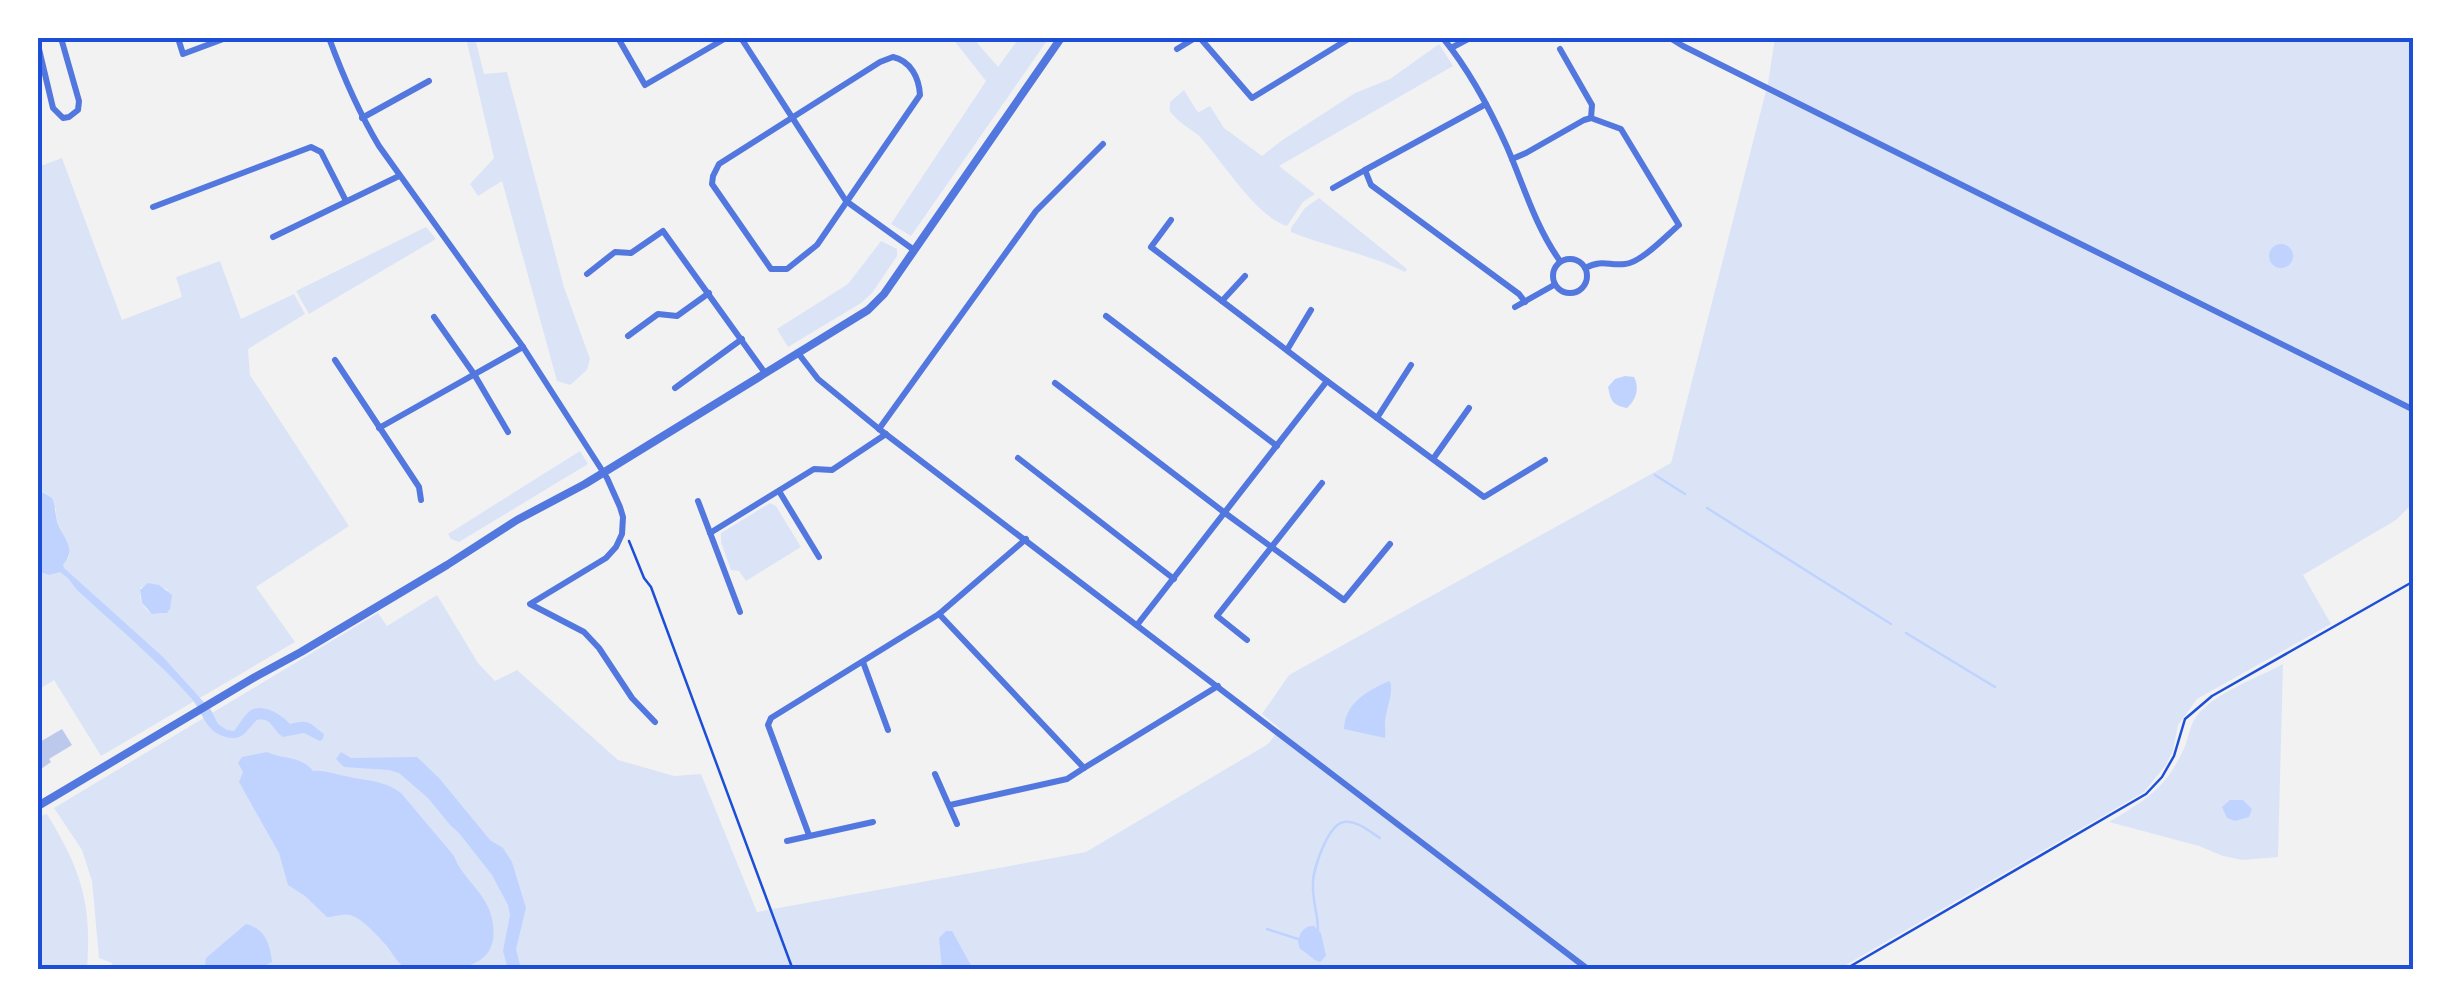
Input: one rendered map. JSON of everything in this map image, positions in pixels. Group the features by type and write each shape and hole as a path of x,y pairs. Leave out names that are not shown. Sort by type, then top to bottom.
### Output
{"street":[{"path":"38,46 53,108 63,118 69,117 78,110 79,101 61,38"},
{"path":"178,38 183,54 226,38"},
{"path":"329,38 362,118 399,176 523,347 604,472 623,518 616,547 606,558 530,604 584,632 654,722"},
{"path":"618,38 645,86 726,38"},
{"path":"741,38 846,201 914,250"},
{"path":"38,806 447,565 516,520 604,472 868,310 884,294 1061,38"},
{"path":"1177,49 1198,38 1252,98 1350,38"},
{"path":"1443,38 1486,104 1539,229 1560,261"},
{"path":"1451,48 1470,38"},
{"path":"1670,38 2414,410"},
{"path":"1560,48 1592,105 1591,118"},
{"path":"900,59 911,68 920,95 846,201 808,254 787,269 771,269 712,184 713,176 719,164 880,62 900,59"},
{"path":"362,118 429,81"},
{"path":"1332,188 1486,104"},
{"path":"1512,159 1591,118 1621,129 1679,225 1635,262 1598,262 1585,268"},
{"path":"710,533 814,469 832,470 883,431 1036,211 1103,144"},
{"path":"154,208 311,147 321,152 346,201"},
{"path":"1365,170 1371,185 1525,302"},
{"path":"273,237 399,176"},
{"path":"1171,220 1151,247 1484,497 1545,460"},
{"path":"587,274 615,252 631,252 664,231 765,374"},
{"path":"1570,258 1585,268 1586,280 1578,291 1567,294 1554,285 1553,271 1560,261 1570,258"},
{"path":"1222,301 1245,276"},
{"path":"1515,308 1554,285"},
{"path":"628,336 658,314 677,316 709,293"},
{"path":"1286,350 1312,310"},
{"path":"434,316 508,432"},
{"path":"1106,316 1277,446"},
{"path":"675,388 742,339"},
{"path":"379,428 523,347"},
{"path":"798,354 818,379 883,431 1589,970"},
{"path":"335,360 419,488 421,500"},
{"path":"1377,418 1411,365"},
{"path":"1136,625 1327,381"},
{"path":"1055,383 1344,600 1390,544"},
{"path":"1432,459 1469,408"},
{"path":"1018,458 1174,579"},
{"path":"1247,640 1217,616 1322,483"},
{"path":"779,491 819,556"},
{"path":"698,501 740,612"},
{"path":"809,835 768,725 771,718 939,614 1026,539"},
{"path":"939,614 1084,768"},
{"path":"863,662 888,730"},
{"path":"950,806 1067,779 1218,686"},
{"path":"936,774 957,824"},
{"path":"787,841 873,822"}],"path":[{"path":"622,534 626,535 651,587 794,970"},
{"path":"1844,970 2146,794 2174,756 2185,719 2212,696 2414,581"}],"shaded area":[{"path":"466,38 475,38 484,74 507,72 564,287 590,359 587,370 570,385 557,381 502,181 478,196 470,184 494,158"},
{"path":"952,38 973,38 998,67 1019,38 1049,38 911,236 891,224 986,81"},
{"path":"1775,38 2413,38 2413,503 2396,520 2303,575 2331,624 2197,699 2178,725 2166,765 2144,792 1839,969 111,969 112,963 99,958 92,881 82,850 54,808 378,613 387,626 437,595 478,663 495,681 517,670 618,760 674,776 701,774 757,912 1086,852 1268,744 1280,729 1262,714 1289,675 1671,463 1768,83"},
{"path":"1439,44 1453,66 1279,166 1315,194 1303,202 1287,226 1263,212 1199,136 1170,110 1170,102 1184,90 1197,111 1210,106 1224,128 1262,156 1355,93 1390,79"},
{"path":"62,158 122,320 182,297 176,277 220,261 241,319 294,294 305,314 248,349 250,375 349,526 256,587 295,642 101,756 54,680 38,690 38,565 63,565 69,557 56,509 38,490 38,167","holes":["141,587 167,589 169,611 157,614 147,610 141,600"]},
{"path":"1319,198 1407,269 1405,272 1291,232 1305,208"},
{"path":"426,227 436,239 309,314 296,291"},
{"path":"881,241 897,249 897,256 872,293 788,347 777,329 848,284"},
{"path":"580,451 588,464 459,542 451,539 448,534"},
{"path":"770,503 776,506 801,547 746,581 739,571 731,570 721,533"},
{"path":"2283,664 2278,857 2242,860 2109,822 2160,786 2175,766 2194,721 2204,708 2224,693"},
{"path":"47,814 82,888 88,925 87,969 38,969 38,817"}],"water":[{"path":"2281,244 2290,247 2290,265 2281,268 2272,265 2269,256 2272,247"},
{"path":"1625,376 1634,377 1637,385 1635,398 1627,408 1613,402 1608,387"},
{"path":"38,490 52,498 68,544 64,568 163,657 211,710 218,724 234,731 249,712 262,708 290,724 309,723 324,734 323,739 304,733 283,737 262,720 236,738 213,730 178,684 68,578 60,572 49,575 38,571"},
{"path":"148,583 159,585 172,595 167,613 152,614 142,603 140,590"},
{"path":"1389,681 1385,738 1344,729 1353,705"},
{"path":"267,752 297,760 313,771 374,781 401,793 454,856 488,907 493,941 483,958 452,969 407,968 355,917 327,917 288,885 279,853 239,782 243,772 238,763 242,757"},
{"path":"341,752 351,758 417,757 490,840 503,848 512,862 526,908 516,949 521,969 508,969 503,951 510,915 508,905 492,875 459,833 399,773 344,767 336,759"},
{"path":"2230,800 2243,800 2252,809 2249,817 2235,821 2227,818 2222,807"},
{"path":"246,924 266,939 272,962 259,969 207,969 206,958"},
{"path":"1314,926 1321,933 1326,956 1320,962 1300,949 1298,942 1303,930"},
{"path":"952,931 973,969 942,969 939,938"}],"building":[{"path":"62,729 72,745 38,771 38,753 42,750 38,743"}],"waterway":[{"path":"1655,475 1685,494"},
{"path":"1707,508 1891,624"},
{"path":"1906,633 1995,687"},
{"path":"1318,930 1314,876 1332,830 1349,822 1380,838"},
{"path":"1267,929 1298,939"}]}
